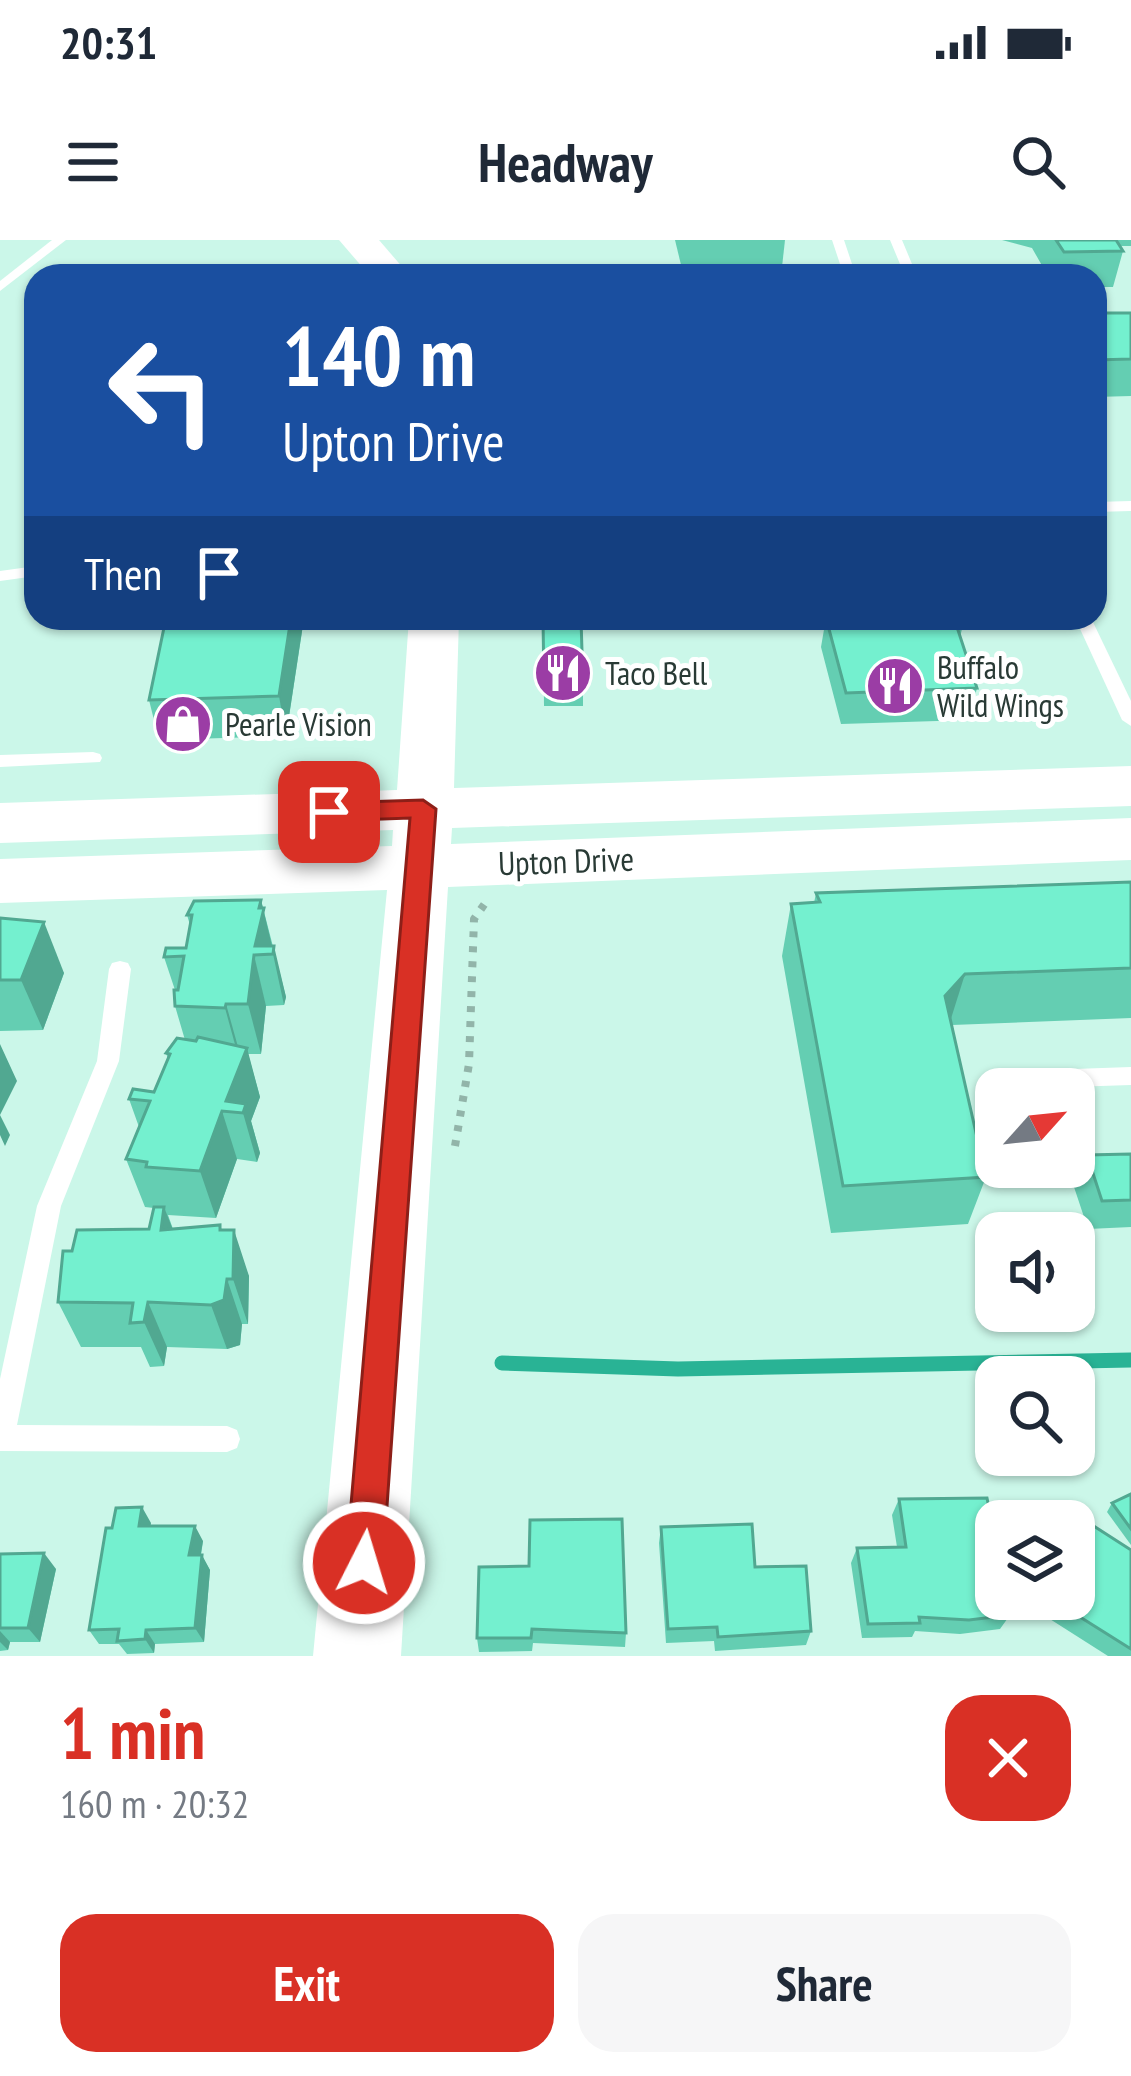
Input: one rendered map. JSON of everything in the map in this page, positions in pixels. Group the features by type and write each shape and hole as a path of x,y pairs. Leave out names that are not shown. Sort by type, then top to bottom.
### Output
{"main road":[{"path":"358,240 380,264"},
{"path":"357,1656 422,837 433,630"},
{"name":"Upton Drive","path":"0,881 422,837 1131,786"},
{"name":"Upton Drive","path":"0,823 422,837 1067,845 1131,839"}],"lane":[{"path":"29,264 60,240"},
{"path":"0,287 24,268"},
{"path":"1090,630 1131,720"},
{"path":"0,761 93,758"},
{"path":"120,969 108,1061 49,1206 1,1438 226,1438"},
{"path":"1095,1077 1131,1076"},
{"path":"1095,1167 1131,1167"}],"building":[{"path":"1056,240 1116,240 1123,251 1064,252"},
{"path":"1107,313 1131,313 1131,359 1107,360"},
{"path":"164,630 289,630 279,696 149,700"},
{"name":"Taco Bell","path":"543,630 581,630 583,684 544,684"},
{"path":"829,630 958,630 977,688 846,693"},
{"path":"1131,882 1131,968 965,974 945,996 975,1128 975,1178 843,1186 791,904 820,902 816,893"},
{"path":"261,900 259,908 264,908 255,946 274,946 273,954 254,955 248,1004 175,1006 174,990 178,990 184,956 164,957 166,948 186,948 192,915 187,915 194,901"},
{"path":"0,918 44,922 21,980 0,980"},
{"path":"198,1037 247,1048 226,1101 246,1104 243,1113 222,1111 200,1171 146,1167 147,1162 126,1159 150,1101 129,1099 133,1089 154,1092 170,1054 166,1053 177,1038 196,1041"},
{"path":"1131,1154 1131,1200 1102,1201 1095,1180 1095,1155"},
{"path":"154,1207 164,1207 161,1230 220,1225 220,1230 234,1230 233,1279 227,1279 224,1300 211,1305 148,1302 144,1322 130,1323 133,1303 58,1302 63,1251 72,1251 77,1230 149,1229"},
{"path":"1131,1494 1131,1529 1112,1503"},
{"path":"987,1498 975,1500 975,1619 919,1617 920,1623 868,1624 857,1548 906,1547 899,1499"},
{"path":"142,1507 139,1526 195,1526 189,1555 202,1555 195,1628 146,1630 145,1639 117,1641 119,1629 89,1630 106,1528 112,1528 116,1508"},
{"path":"622,1519 626,1633 532,1629 531,1638 477,1638 479,1567 529,1566 530,1520"},
{"path":"752,1524 755,1567 806,1566 811,1631 718,1637 717,1627 668,1629 661,1527"},
{"path":"1095,1527 1131,1550 1131,1649 1085,1620 1095,1620"},
{"path":"44,1553 28,1628 0,1628 0,1554"}],"waterway":[{"path":"502,1363 678,1369 1131,1360"}],"place":[{"name":"Taco Bell","path":"563,673"},
{"name":"Buffalo Wild Wings","path":"895,686"},
{"name":"Pearle Vision","path":"183,724"}],"route":[{"path":"329,812 423,809 364,1563"}]}
